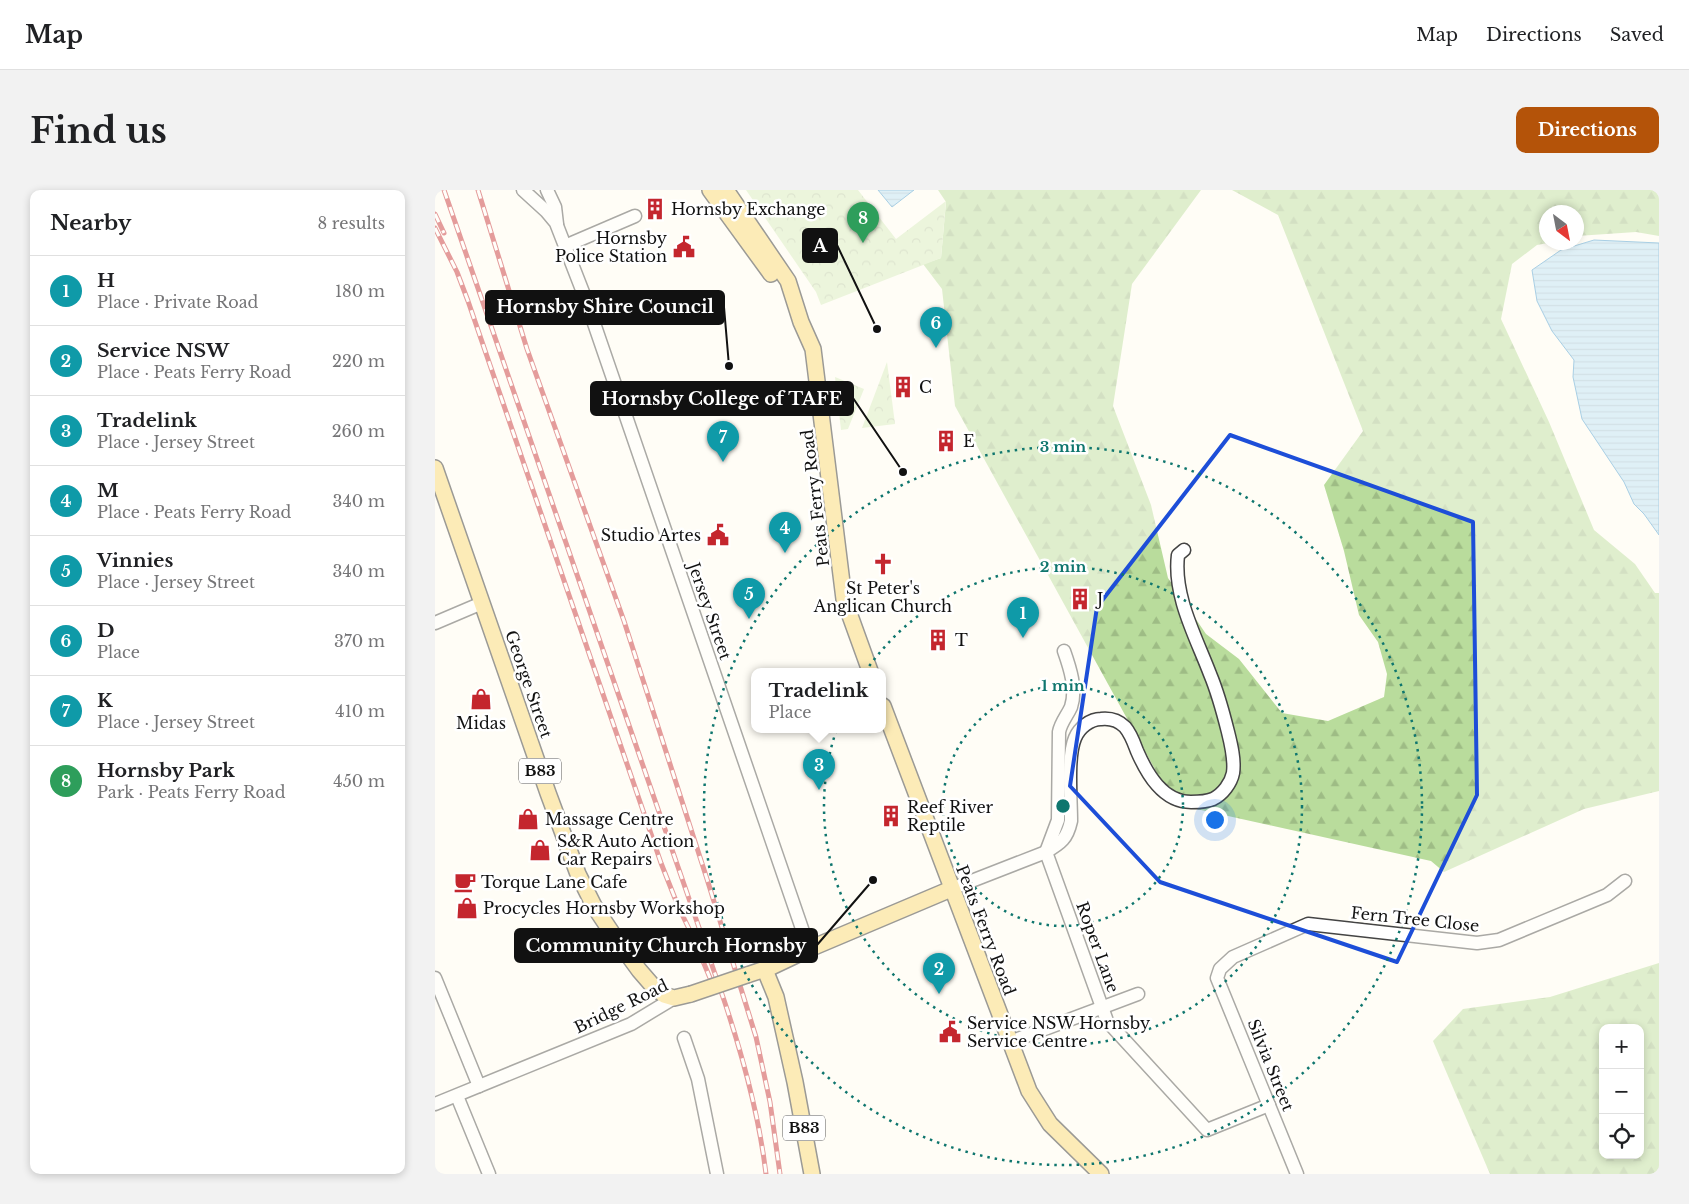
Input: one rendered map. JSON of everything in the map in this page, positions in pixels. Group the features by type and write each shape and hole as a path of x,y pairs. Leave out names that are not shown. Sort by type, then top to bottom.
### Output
{"main road":[{"name":"Peats Ferry Road","path":"710,190 779,285 800,319"},
{"name":"Peats Ferry Road","path":"726,190 788,281 800,319 813,349 844,599 869,668"},
{"name":"George Street","path":"435,468 578,874 594,906 639,970 658,991 674,998"},
{"name":"Peats Ferry Road","path":"886,714 1029,1091 1042,1113 1101,1174"},
{"name":"Bridge Road","path":"674,998 765,970 809,949 951,889"},
{"name":"B83","path":"765,970 776,997 795,1082 812,1174"}],"street":[{"path":"524,192 537,196 545,190"},
{"name":"Jersey Street","path":"545,190 555,207 558,227 587,300 809,949"},
{"name":"Jersey Street","path":"524,192 549,215 558,227"},
{"path":"565,246 635,216"},
{"name":"Bridge Road","path":"951,889 1046,852 1060,844 1069,830 1071,820 1071,760 1075,738 1079,730 1087,723 1097,719 1117,721 1125,727 1131,735 1145,767 1155,782 1168,795 1184,802 1202,802 1213,799 1223,792 1231,782 1233,764 1222,709 1215,686 1187,617 1176,572 1177,555 1184,550"},
{"path":"435,623 482,603"},
{"path":"1046,852 1058,820 1059,732 1073,700 1071,669 1064,652"},
{"name":"Roper Lane","path":"1046,852 1107,1021 1207,1130 1269,1105"},
{"name":"Fern Tree Close","path":"1220,969 1233,957 1308,924 1477,943 1499,940 1607,895 1625,881"},
{"name":"Silvia Street","path":"1220,969 1217,978 1297,1174"},
{"path":"435,978 479,1086"},
{"path":"1010,1042 1138,994"},
{"name":"Bridge Road","path":"435,1104 631,1024 674,998"},
{"path":"684,1038 698,1079 717,1174"},
{"path":"457,1096 489,1174"}],"highlighted area":[{"path":"1230,435 1473,522 1477,795 1397,962 1160,882 1070,786 1097,607"}],"green space":[{"path":"746,190 858,190 896,239 946,201 941,258 821,305 816,292"},
{"path":"938,190 1201,190 1132,284 1113,406 1151,505 1168,578 1206,634 1239,659 1282,713 1328,721 1384,697 1387,674 1378,642 1359,615 1344,551 1324,485 1363,431 1278,215 1232,190 1659,190 1659,236 1636,232 1584,236 1584,205 1539,205 1539,245 1512,264 1501,319 1549,422 1594,530 1635,564 1655,593 1659,593 1659,791 1584,809 1444,872 1431,861 1174,804 955,406 942,289 923,264 941,258 946,202"},
{"path":"887,362 895,424 862,428"},
{"path":"835,377 864,389 848,429 841,430"},
{"path":"1659,963 1659,1174 1490,1174 1433,1041 1463,1009 1550,997"}],"water":[{"path":"878,190 914,190 892,207"},
{"path":"1594,240 1659,243 1659,535 1644,514 1634,504 1624,482 1582,419 1573,377 1574,360 1552,331 1537,301 1532,270 1561,250 1584,250 1584,243"}],"railway":[{"path":"444,190 724,1000 749,1086 766,1174"},
{"path":"478,190 527,349 624,621 756,1037 770,1102 780,1174"},
{"path":"435,214 444,233"},
{"path":"435,228 457,272 468,301 661,863 710,978"}],"place":[{"name":"Hornsby Exchange","path":"655,209"},
{"name":"Hornsby Park","path":"863,243"},
{"name":"Hornsby Police Station","path":"684,247"},
{"name":"A","path":"877,329"},
{"name":"D","path":"936,348"},
{"name":"Hornsby Shire Council","path":"729,366"},
{"name":"C","path":"903,387"},
{"name":"E","path":"946,441"},
{"name":"K","path":"723,462"},
{"name":"Hornsby College of TAFE","path":"903,472"},
{"name":"Studio Artes","path":"718,535"},
{"name":"M","path":"785,553"},
{"name":"St Peter's Anglican Church","path":"883,564"},
{"name":"J","path":"1080,599"},
{"name":"Vinnies","path":"749,619"},
{"name":"H","path":"1023,638"},
{"name":"T","path":"938,640"},
{"name":"Midas","path":"481,699"},
{"name":"Tradelink","path":"819,790"},
{"name":"Reef River Reptile","path":"891,816"},
{"name":"Massage Centre","path":"528,819"},
{"name":"S&R Auto Action Car Repairs","path":"540,850"},
{"name":"Community Church Hornsby","path":"873,880"},
{"name":"Torque Lane Cafe","path":"465,882"},
{"name":"Procycles Hornsby Workshop","path":"467,908"},
{"name":"Service NSW","path":"939,994"},
{"name":"Service NSW Hornsby Service Centre","path":"950,1032"}]}
